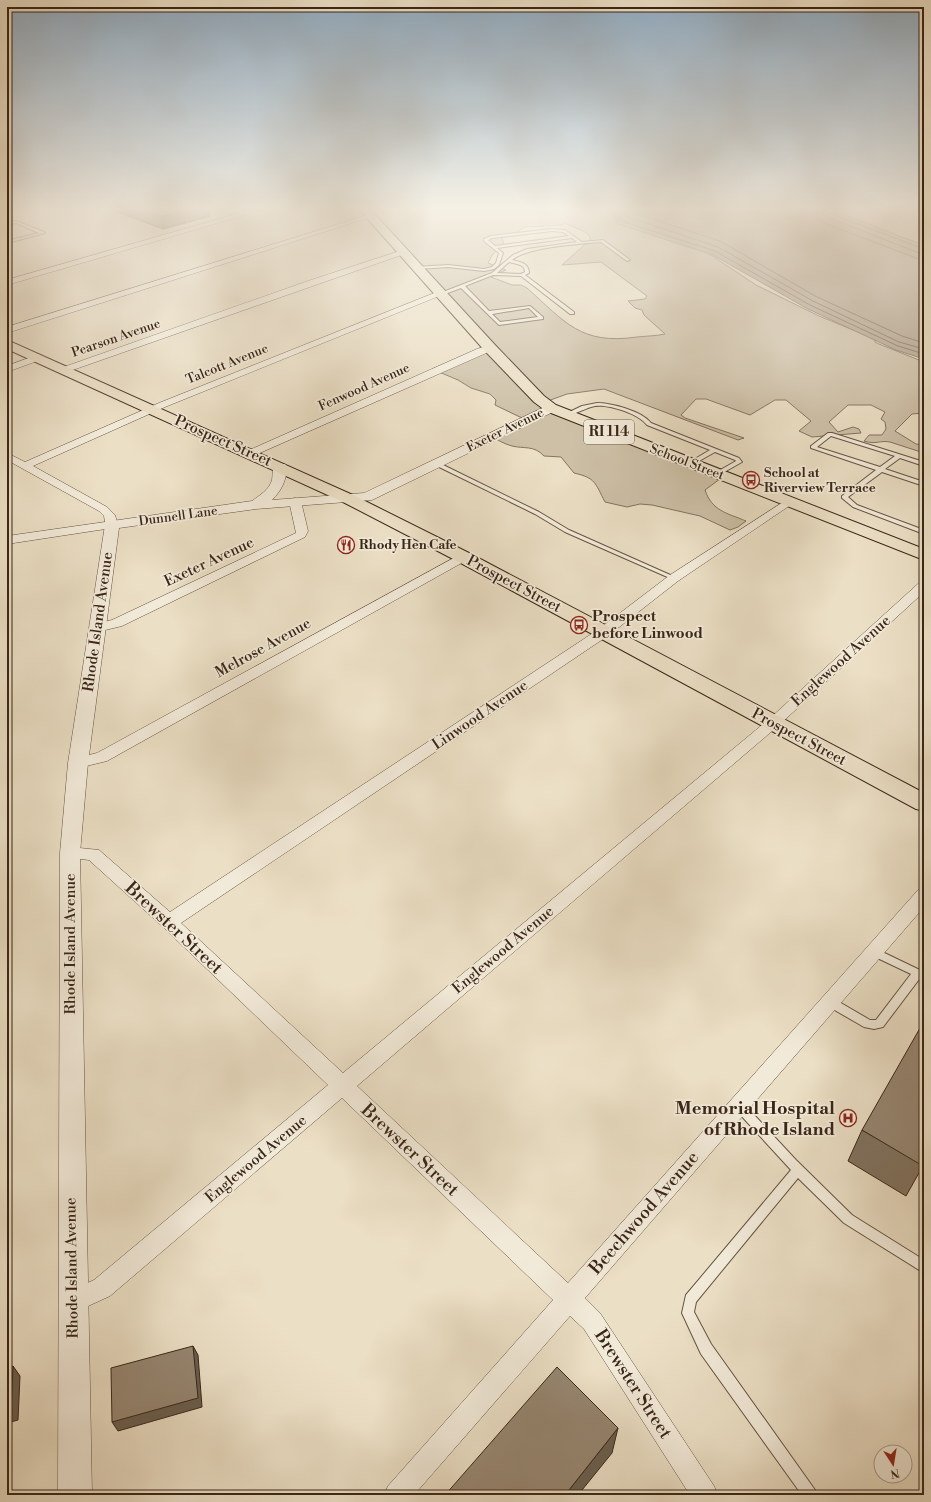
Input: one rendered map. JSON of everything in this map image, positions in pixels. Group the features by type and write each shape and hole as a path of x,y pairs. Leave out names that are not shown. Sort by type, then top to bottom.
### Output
{"main road":[{"name":"School Street","path":"425,277 539,399 551,408 924,555"},
{"name":"Prospect Street","path":"7,344 249,454 280,466 350,499 463,556 924,803"}],"street":[{"path":"7,283 27,277"},
{"path":"7,330 168,277"},
{"name":"Pearson Avenue","path":"64,370 329,277"},
{"name":"Talcott Avenue","path":"26,465 153,410 440,294"},
{"name":"Fenwood Avenue","path":"249,454 422,376 490,348"},
{"path":"7,369 37,358"},
{"name":"Exeter Avenue","path":"350,499 367,497 551,408"},
{"path":"7,456 26,465 103,509 109,515 112,525"},
{"path":"256,505 269,495 280,482 280,466"},
{"name":"Dunnell Lane","path":"7,540 256,505 295,501 350,499"},
{"name":"Exeter Avenue","path":"97,628 117,623 296,538 302,531 295,501"},
{"name":"Linwood Avenue","path":"169,922 604,632 674,578 788,502"},
{"name":"Rhode Island Avenue","path":"75,1495 72,1302 70,853 78,763 112,525"},
{"name":"Melrose Avenue","path":"78,763 102,757 463,556"},
{"name":"Englewood Avenue","path":"72,1302 102,1288 773,723 924,585"},
{"name":"Brewster Street","path":"70,853 93,854 169,922 592,1321 705,1495"},
{"name":"Beechwood Avenue","path":"407,1490 568,1300 924,895"}],"lane":[{"path":"440,294 485,277"},
{"path":"525,277 572,313"},
{"path":"462,286 488,313 499,324 541,318 530,307 488,313"},
{"path":"566,415 590,405 607,403 645,418 649,424 737,459 738,462 717,474"},
{"path":"924,464 830,434 813,447 924,484"},
{"path":"690,464 714,450"},
{"path":"899,456 844,497 854,506 924,532"},
{"path":"437,464 537,512 567,531 674,578"},
{"path":"830,1002 868,1024 879,1024 921,974 874,952"},
{"path":"738,1106 798,1170 848,1219 924,1268"},
{"path":"798,1170 690,1299 688,1313 706,1349 810,1495"}],"shaded area":[{"path":"424,277 491,277 512,285 521,285 527,288 553,312 576,329 602,338 618,339 665,334 644,315 642,310 635,308 628,301 645,299 647,296 621,277 744,277 756,285 819,316 875,339 875,342 879,344 924,362 924,413 912,414 895,431 916,444 924,445 924,453 890,442 872,443 864,441 869,435 882,435 886,429 885,422 881,419 885,412 871,405 848,405 829,422 838,432 853,427 859,429 861,433 812,437 799,431 811,421 786,400 775,400 750,415 706,399 696,399 681,415 685,418 744,438 738,440 604,389 567,394 545,402 724,476 705,490 708,497 716,507 746,521 738,527 730,530 700,516 652,505 640,504 627,507 605,502 594,482 587,477 574,473 561,457 544,456 536,450 509,445 489,435 522,418 495,405 496,400 490,394 471,388 458,380 432,369 484,346"}],"water":[{"path":"752,277 924,277 924,359 896,350 808,309"}],"building":[{"path":"924,1021 924,1164 923,1166 862,1130"},
{"path":"193,1346 198,1398 112,1422 111,1368"},
{"path":"13,1366 11,1411 7,1412 7,1368"},
{"path":"557,1367 618,1428 565,1495 445,1495"}],"place":[{"name":"School at Riverview Terrace","path":"751,480"},
{"name":"Rhody Hen Cafe","path":"346,545"},
{"name":"Prospect before Linwood","path":"579,625"},
{"name":"Memorial Hospital of Rhode Island","path":"848,1118"}]}
